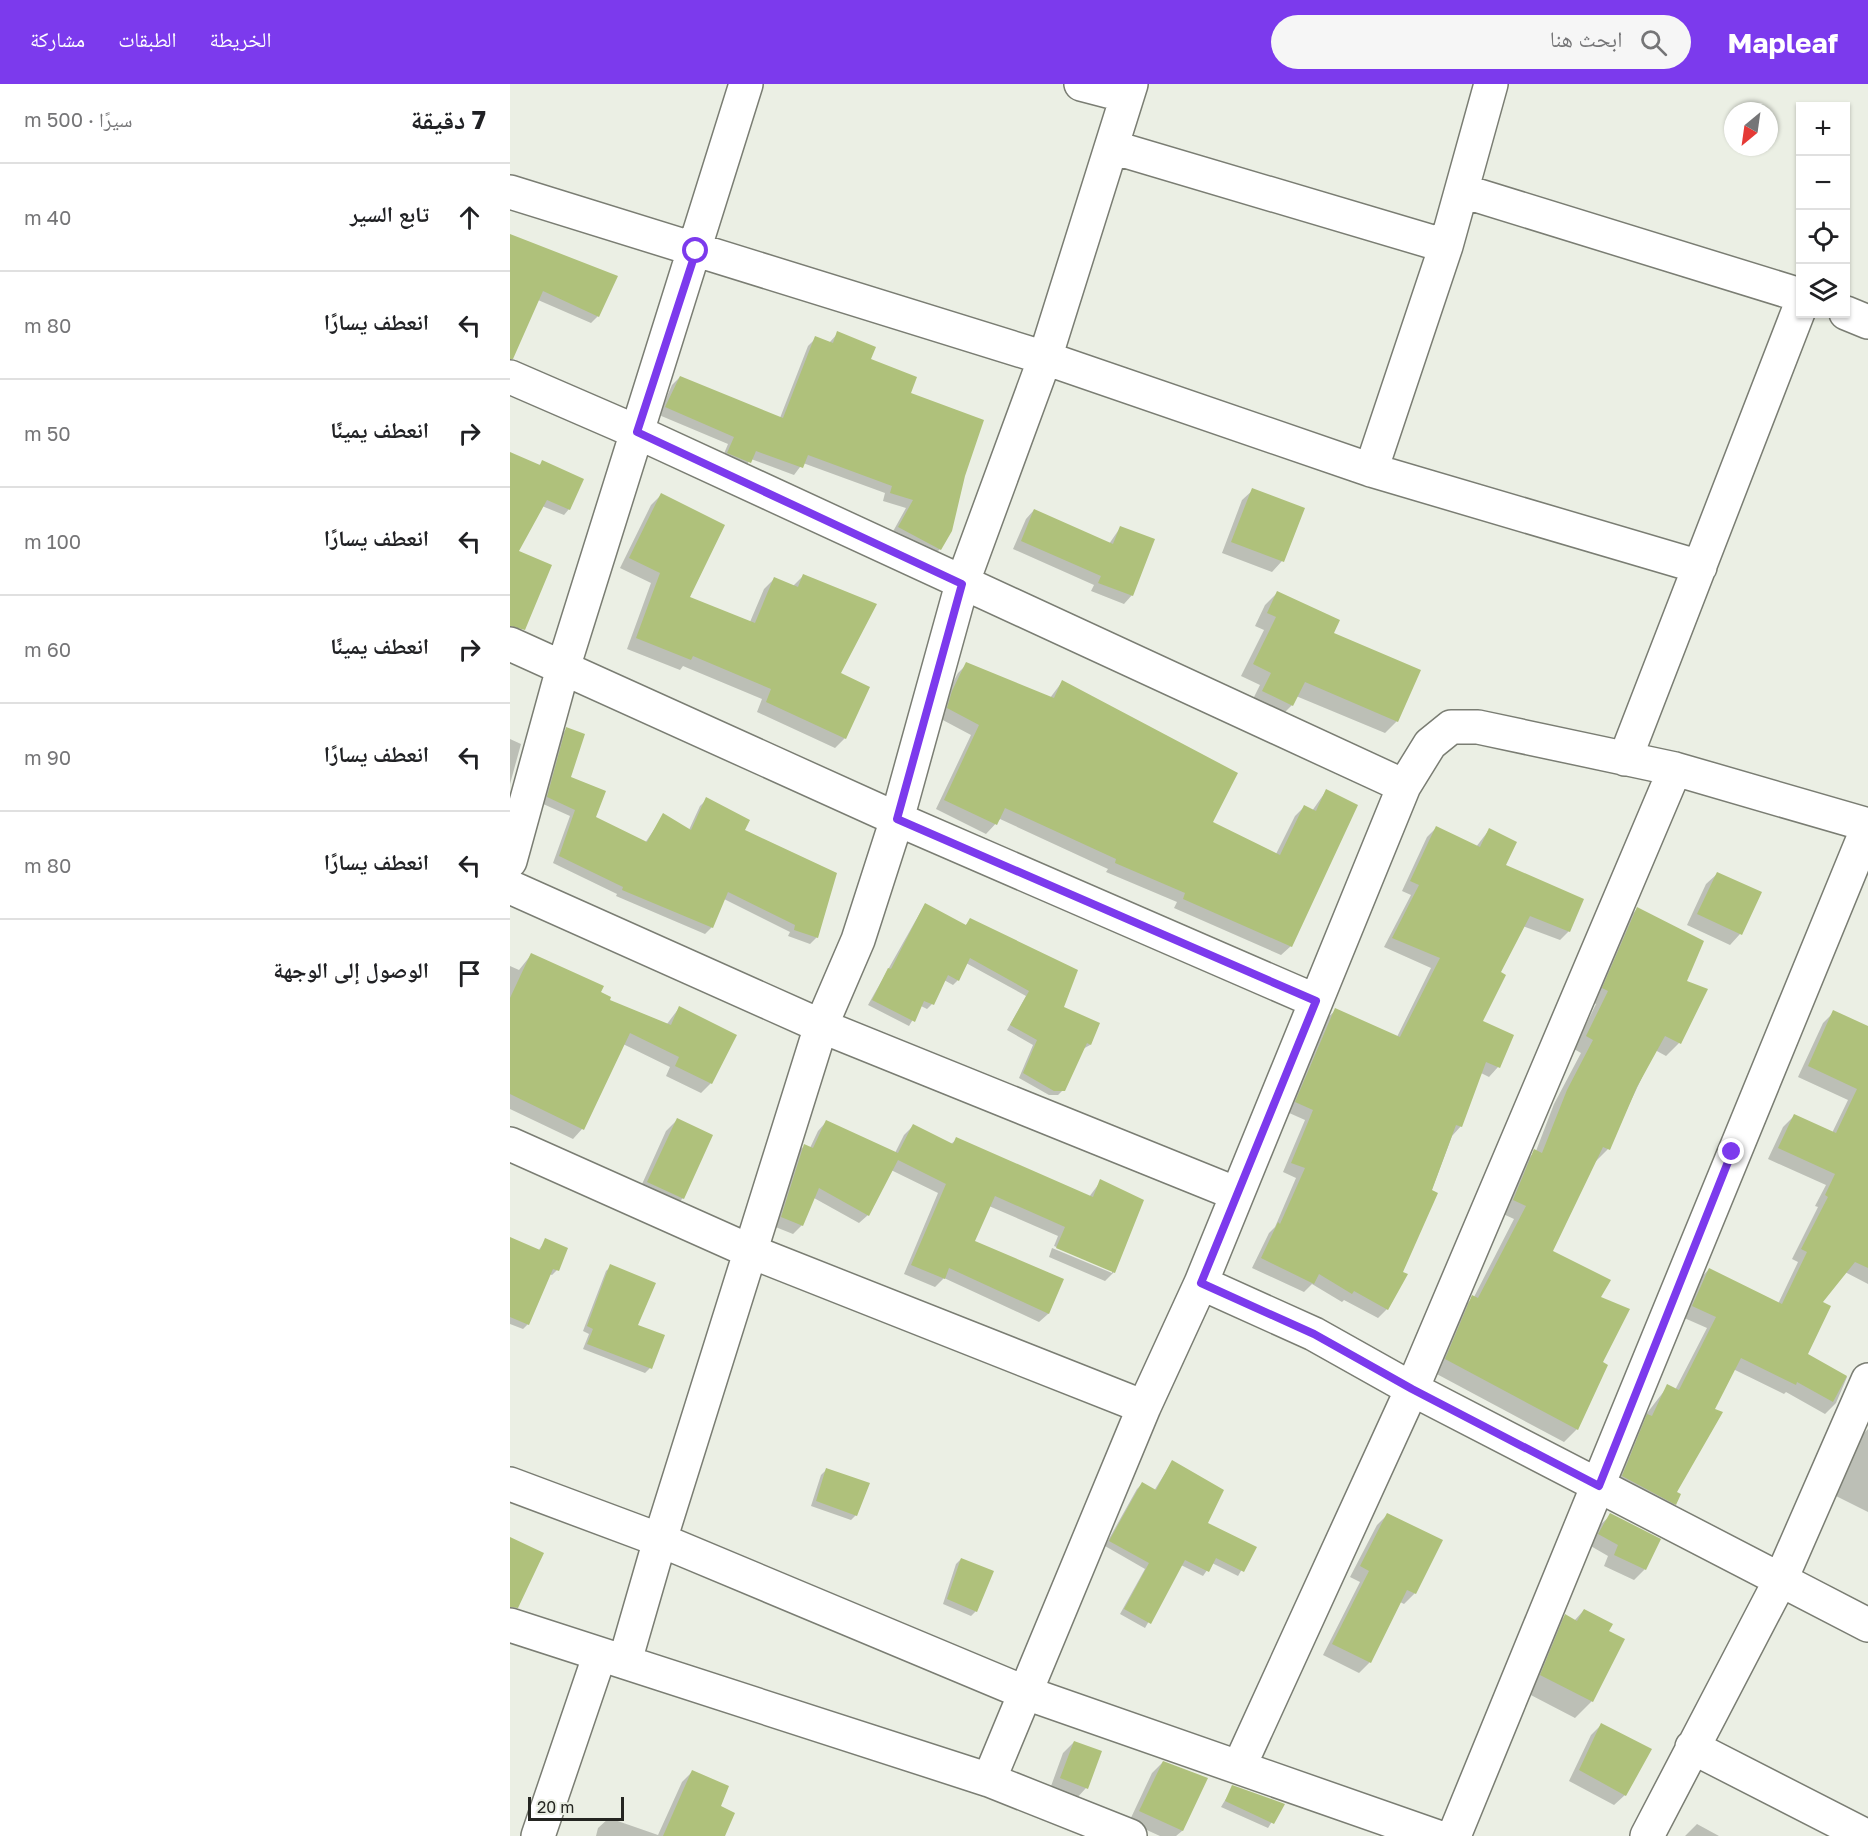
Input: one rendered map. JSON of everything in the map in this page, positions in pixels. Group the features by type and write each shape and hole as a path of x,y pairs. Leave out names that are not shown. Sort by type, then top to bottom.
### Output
{"street":[{"path":"510,861 563,668 696,251 746,84"},
{"path":"538,1836 660,1540 821,1026 858,940 897,819 962,584 1045,358 1129,90 1081,84"},
{"path":"1371,470 1446,246 1491,84"},
{"path":"1112,147 1446,246"},
{"path":"1463,191 1796,294"},
{"path":"510,192 1045,358 1371,470 1700,567"},
{"path":"1850,315 1868,322"},
{"path":"1625,759 1796,318"},
{"path":"510,377 637,432 962,584 1404,786"},
{"path":"510,644 897,819 1316,1001"},
{"path":"990,1780 1144,1407 1201,1283 1404,786 1430,744 1451,727 1478,727 1675,769 1868,826 1861,865 1732,1152 1599,1486 1454,1836"},
{"path":"1239,1767 1412,1389 1675,769"},
{"path":"510,887 821,1026 1237,1194"},
{"path":"510,1144 752,1252 1144,1407"},
{"path":"1201,1283 1314,1334 1412,1389 1868,1625"},
{"path":"1647,1836 1781,1579 1868,1380"},
{"path":"510,1484 660,1540 1026,1693 1436,1836"},
{"path":"510,1624 990,1780 1122,1835"},
{"path":"1692,1747 1866,1836"}],"building":[{"path":"510,234 618,276 599,317 543,291 513,359 510,359"},
{"path":"837,331 876,347 871,359 917,377 911,393 984,420 965,476 952,531 941,550 898,527 913,500 890,493 892,486 808,455 803,468 756,451 751,463 727,453 734,437 665,407 680,376 783,418 815,336 833,343"},
{"path":"510,452 540,465 542,460 584,479 570,510 547,500 519,551 552,565 525,630 510,626"},
{"path":"1252,488 1305,508 1284,562 1231,542"},
{"path":"661,493 725,525 690,597 755,623 774,577 798,587 803,574 877,604 841,673 870,687 846,739 766,702 771,689 693,656 691,660 636,638 660,573 629,558"},
{"path":"1034,509 1113,544 1120,526 1155,539 1133,596 1098,583 1101,576 1021,541"},
{"path":"1277,591 1340,620 1334,633 1421,670 1398,722 1305,682 1293,706 1262,691 1271,673 1253,664 1276,617 1267,613"},
{"path":"966,662 1054,698 1062,680 1238,773 1213,822 1280,855 1304,805 1316,811 1326,789 1358,805 1292,947 1183,899 1185,893 1115,863 1116,859 1005,808 997,825 944,800 979,725 947,708 952,691"},
{"path":"566,727 585,734 571,777 606,791 596,817 647,842 663,813 691,830 706,797 750,820 745,830 837,873 818,938 794,930 795,925 728,892 713,928 622,890 623,887 559,856 575,810 547,797"},
{"path":"1436,826 1480,847 1489,828 1517,842 1506,865 1584,899 1570,932 1530,916 1501,972 1506,975 1483,1021 1514,1035 1500,1068 1486,1062 1462,1127 1456,1125 1432,1190 1438,1193 1403,1272 1408,1274 1388,1310 1354,1291 1352,1294 1319,1274 1314,1284 1261,1258 1278,1222 1280,1224 1305,1168 1291,1163 1313,1110 1295,1102 1335,1008 1400,1037 1440,958 1392,938 1419,885 1410,881"},
{"path":"1717,872 1762,892 1742,935 1697,914"},
{"path":"925,903 966,925 970,918 1078,970 1064,1007 1100,1023 1091,1045 1087,1043 1065,1091 1054,1091 1023,1073 1037,1040 1010,1025 1029,991 970,958 959,981 948,975 934,1005 924,1001 915,1022 872,1000 888,968 891,969"},
{"path":"1637,907 1704,941 1687,981 1708,989 1681,1044 1665,1036 1637,1087 1610,1150 1603,1147 1553,1251 1611,1280 1601,1297 1630,1309 1603,1362 1608,1365 1578,1430 1445,1359 1472,1295 1478,1298 1526,1206 1513,1200 1534,1149 1542,1153 1567,1090 1593,1040 1586,1036 1608,991 1602,988"},
{"path":"531,953 604,986 601,992 611,997 610,1000 671,1025 679,1006 737,1035 712,1084 675,1066 679,1057 630,1033 584,1130 510,1094 510,998"},
{"path":"1833,1010 1868,1026 1868,1268 1855,1262 1823,1302 1831,1306 1808,1354 1847,1376 1833,1402 1797,1382 1796,1385 1741,1358 1715,1409 1723,1412 1677,1492 1681,1494 1676,1505 1622,1476 1647,1414 1652,1416 1667,1384 1679,1390 1716,1317 1692,1306 1709,1268 1782,1304 1807,1252 1801,1249 1828,1197 1825,1195 1835,1174 1778,1148 1794,1114 1836,1133 1857,1089 1808,1066"},
{"path":"677,1118 713,1135 684,1199 647,1182"},
{"path":"826,1120 898,1153 913,1124 953,1144 956,1137 1093,1197 1100,1179 1144,1200 1115,1273 1056,1248 1065,1227 995,1196 975,1241 1064,1279 1049,1314 949,1268 945,1279 911,1265 946,1184 898,1160 869,1216 819,1188 803,1226 781,1217 804,1144 813,1148"},
{"path":"510,1237 540,1250 545,1238 568,1248 559,1271 553,1269 529,1325 510,1317"},
{"path":"610,1264 656,1283 638,1325 665,1335 652,1369 587,1344 593,1329 587,1326"},
{"path":"1172,1460 1224,1490 1208,1523 1257,1547 1244,1572 1216,1558 1209,1572 1185,1560 1151,1624 1124,1609 1149,1563 1109,1541 1142,1482 1156,1490"},
{"path":"826,1468 870,1483 857,1516 816,1501"},
{"path":"1387,1513 1443,1540 1416,1594 1407,1590 1371,1663 1332,1644 1369,1571 1360,1566"},
{"path":"1610,1513 1661,1539 1646,1570 1614,1555 1618,1545 1598,1534"},
{"path":"510,1537 544,1553 518,1608 510,1607"},
{"path":"961,1558 994,1571 977,1612 947,1599"},
{"path":"1584,1609 1613,1624 1609,1631 1625,1639 1593,1702 1540,1675 1565,1614 1577,1621"},
{"path":"1601,1723 1652,1749 1626,1796 1579,1770"},
{"path":"1074,1741 1102,1751 1088,1789 1060,1778"},
{"path":"1163,1761 1208,1778 1183,1831 1139,1811"},
{"path":"692,1770 729,1786 721,1806 735,1813 725,1836 663,1836"},
{"path":"1232,1785 1285,1804 1274,1824 1225,1801"}],"route":[{"path":"696,251 637,432 962,584 897,819 1316,1001 1201,1283 1314,1334 1412,1389 1599,1486 1732,1152"}]}
